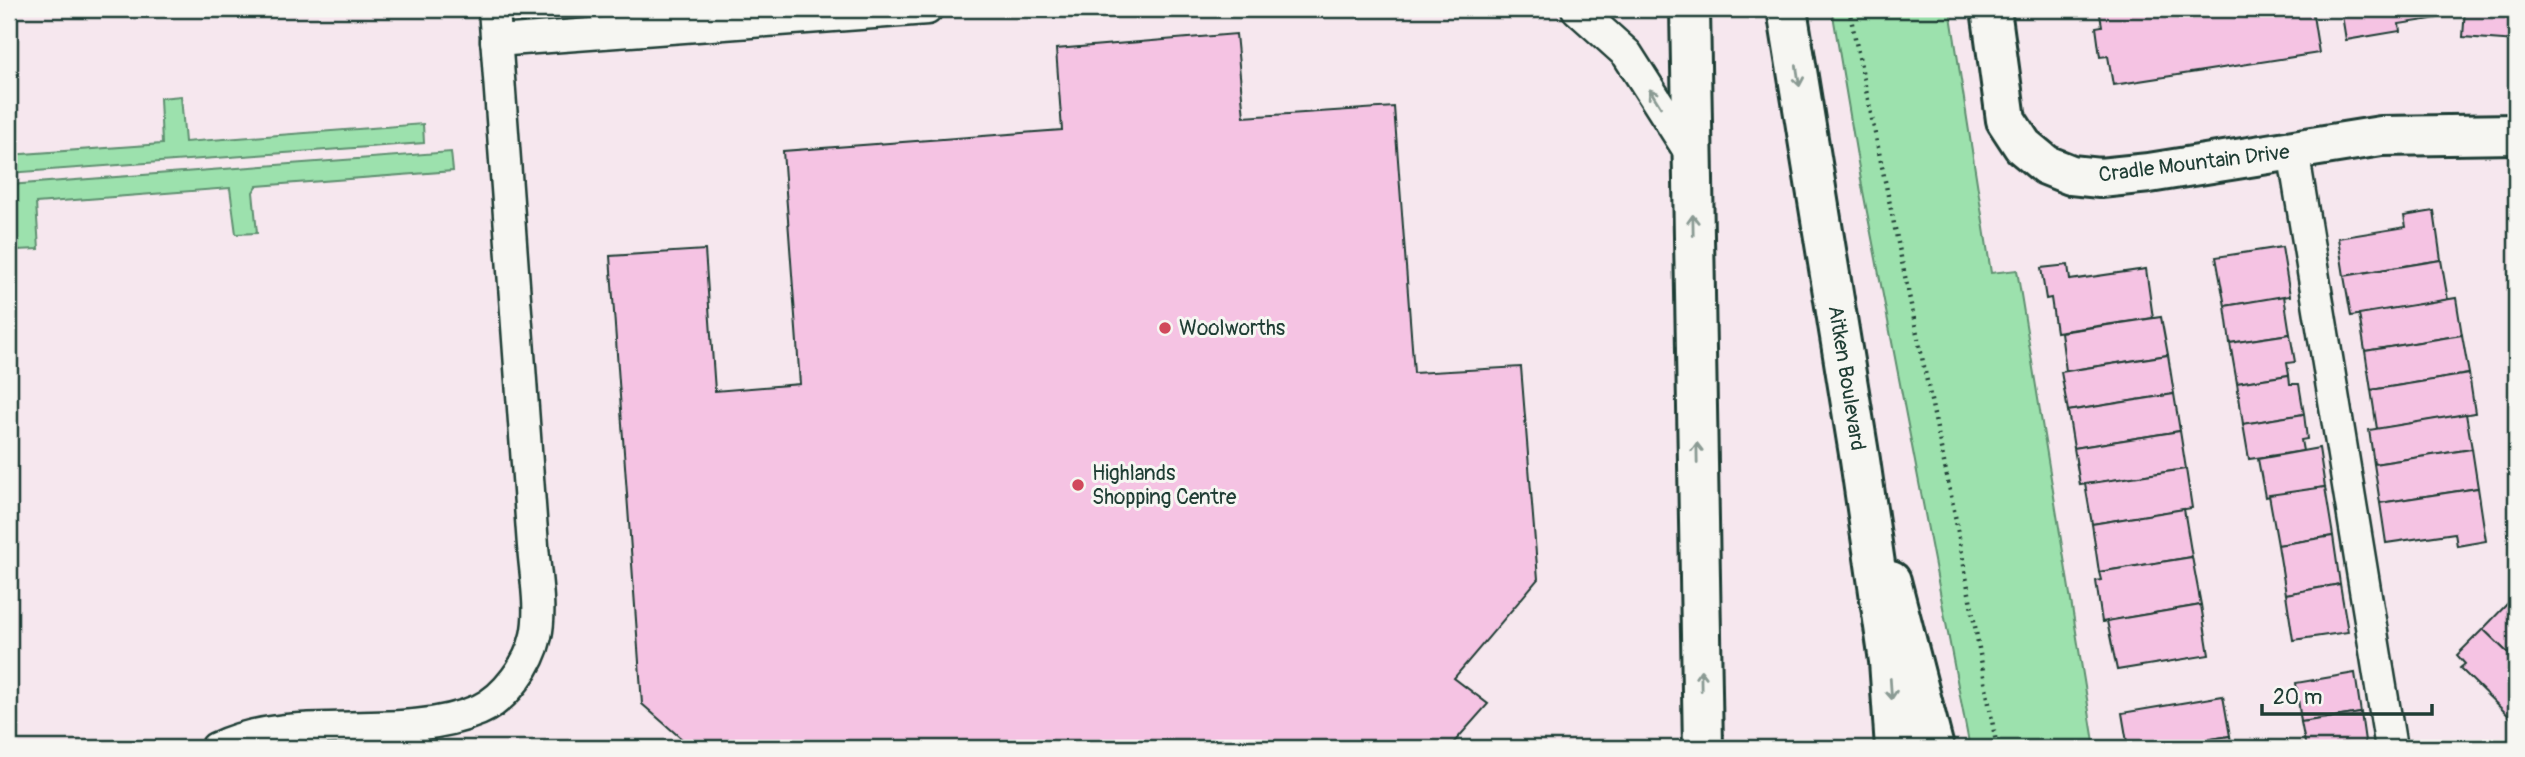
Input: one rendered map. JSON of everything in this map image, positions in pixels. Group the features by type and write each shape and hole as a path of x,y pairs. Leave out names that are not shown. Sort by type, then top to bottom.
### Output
{"main road":[{"path":"1690,9 1703,748"},
{"name":"Aitken Boulevard","path":"1787,9 1860,460 1889,661 1895,748"},
{"name":"Cradle Mountain Drive","path":"1991,9 2006,120 2023,146 2046,165 2071,174 2100,178 2381,136 2516,134"},
{"path":"1860,460 1934,748"}],"lane":[{"path":"216,748 231,741 269,733 439,721 481,710 509,686 527,662 536,635 535,581 494,9"},
{"path":"496,41 927,9"},
{"path":"1577,9 1627,54 1692,156"},
{"path":"2293,150 2391,748"}],"path":[{"path":"1849,9 1954,510 1997,748"}],"green space":[{"path":"1832,9 1950,9 1991,273 2017,270 2095,748 1970,748 1862,186"},
{"path":"181,96 185,142 423,124 424,143 9,173 9,155 162,144 160,98"},
{"path":"451,152 453,171 257,186 253,192 257,233 236,234 230,188 36,203 39,249 16,250 9,185"}],"building":[{"path":"2099,9 2312,9 2319,53 2113,85 2108,56 2100,57 2096,27 2102,26"},
{"path":"2341,9 2443,9 2445,17 2399,24 2400,31 2346,40"},
{"path":"2465,9 2516,9 2516,41 2463,37"},
{"name":"Highlands Shopping Centre","path":"1236,34 1244,117 1394,107 1414,373 1521,367 1538,579 1454,678 1488,704 1449,748 654,748 683,740 642,704 610,256 705,250 715,391 800,384 783,151 1062,130 1056,49"},
{"path":"2434,211 2441,260 2344,276 2338,238 2406,227 2404,216"},
{"path":"2282,247 2290,296 2225,306 2216,257"},
{"path":"2441,260 2448,300 2351,316 2344,276"},
{"path":"2068,265 2070,280 2146,269 2153,318 2056,332 2051,298 2046,299 2041,268"},
{"path":"2284,296 2290,334 2230,343 2225,306"},
{"path":"2456,298 2462,335 2365,351 2359,314"},
{"path":"2161,317 2168,355 2066,371 2061,332"},
{"path":"2290,334 2295,362 2287,363 2289,375 2237,383 2230,343"},
{"path":"2462,335 2469,374 2371,390 2365,351"},
{"path":"2168,355 2174,394 2068,411 2061,372"},
{"path":"2469,374 2475,413 2377,429 2371,390"},
{"path":"2289,375 2290,384 2299,384 2304,414 2243,424 2237,383"},
{"path":"2174,394 2180,431 2074,448 2068,411"},
{"path":"2304,414 2307,439 2301,440 2303,451 2249,459 2243,424"},
{"path":"2466,414 2472,449 2374,464 2369,430"},
{"path":"2180,431 2186,469 2080,485 2074,448"},
{"path":"2319,448 2325,487 2265,497 2258,459"},
{"path":"2472,449 2478,488 2380,503 2374,464"},
{"path":"2186,469 2192,508 2092,524 2085,484"},
{"path":"2325,487 2333,536 2278,545 2269,495"},
{"path":"2478,488 2486,541 2457,546 2455,533 2386,543 2380,503"},
{"path":"2184,509 2192,557 2099,572 2092,524"},
{"path":"2333,536 2340,584 2286,594 2278,545"},
{"path":"2192,557 2201,605 2102,622 2096,581 2101,580 2099,572"},
{"path":"2340,584 2348,632 2293,640 2286,594"},
{"path":"2510,601 2516,607 2516,661 2483,629"},
{"path":"2201,605 2209,655 2117,670 2107,621"},
{"path":"2483,629 2516,661 2516,723 2460,668 2465,664 2457,655"},
{"path":"2355,673 2361,713 2301,722 2296,683"},
{"path":"2223,696 2230,736 2156,748 2128,748 2122,713"},
{"path":"2361,713 2366,748 2306,748 2301,722"},
{"path":"2230,736 2232,748 2156,748"}],"place":[{"name":"Woolworths","path":"1165,328"},
{"name":"Highlands Shopping Centre","path":"1078,485"}]}
